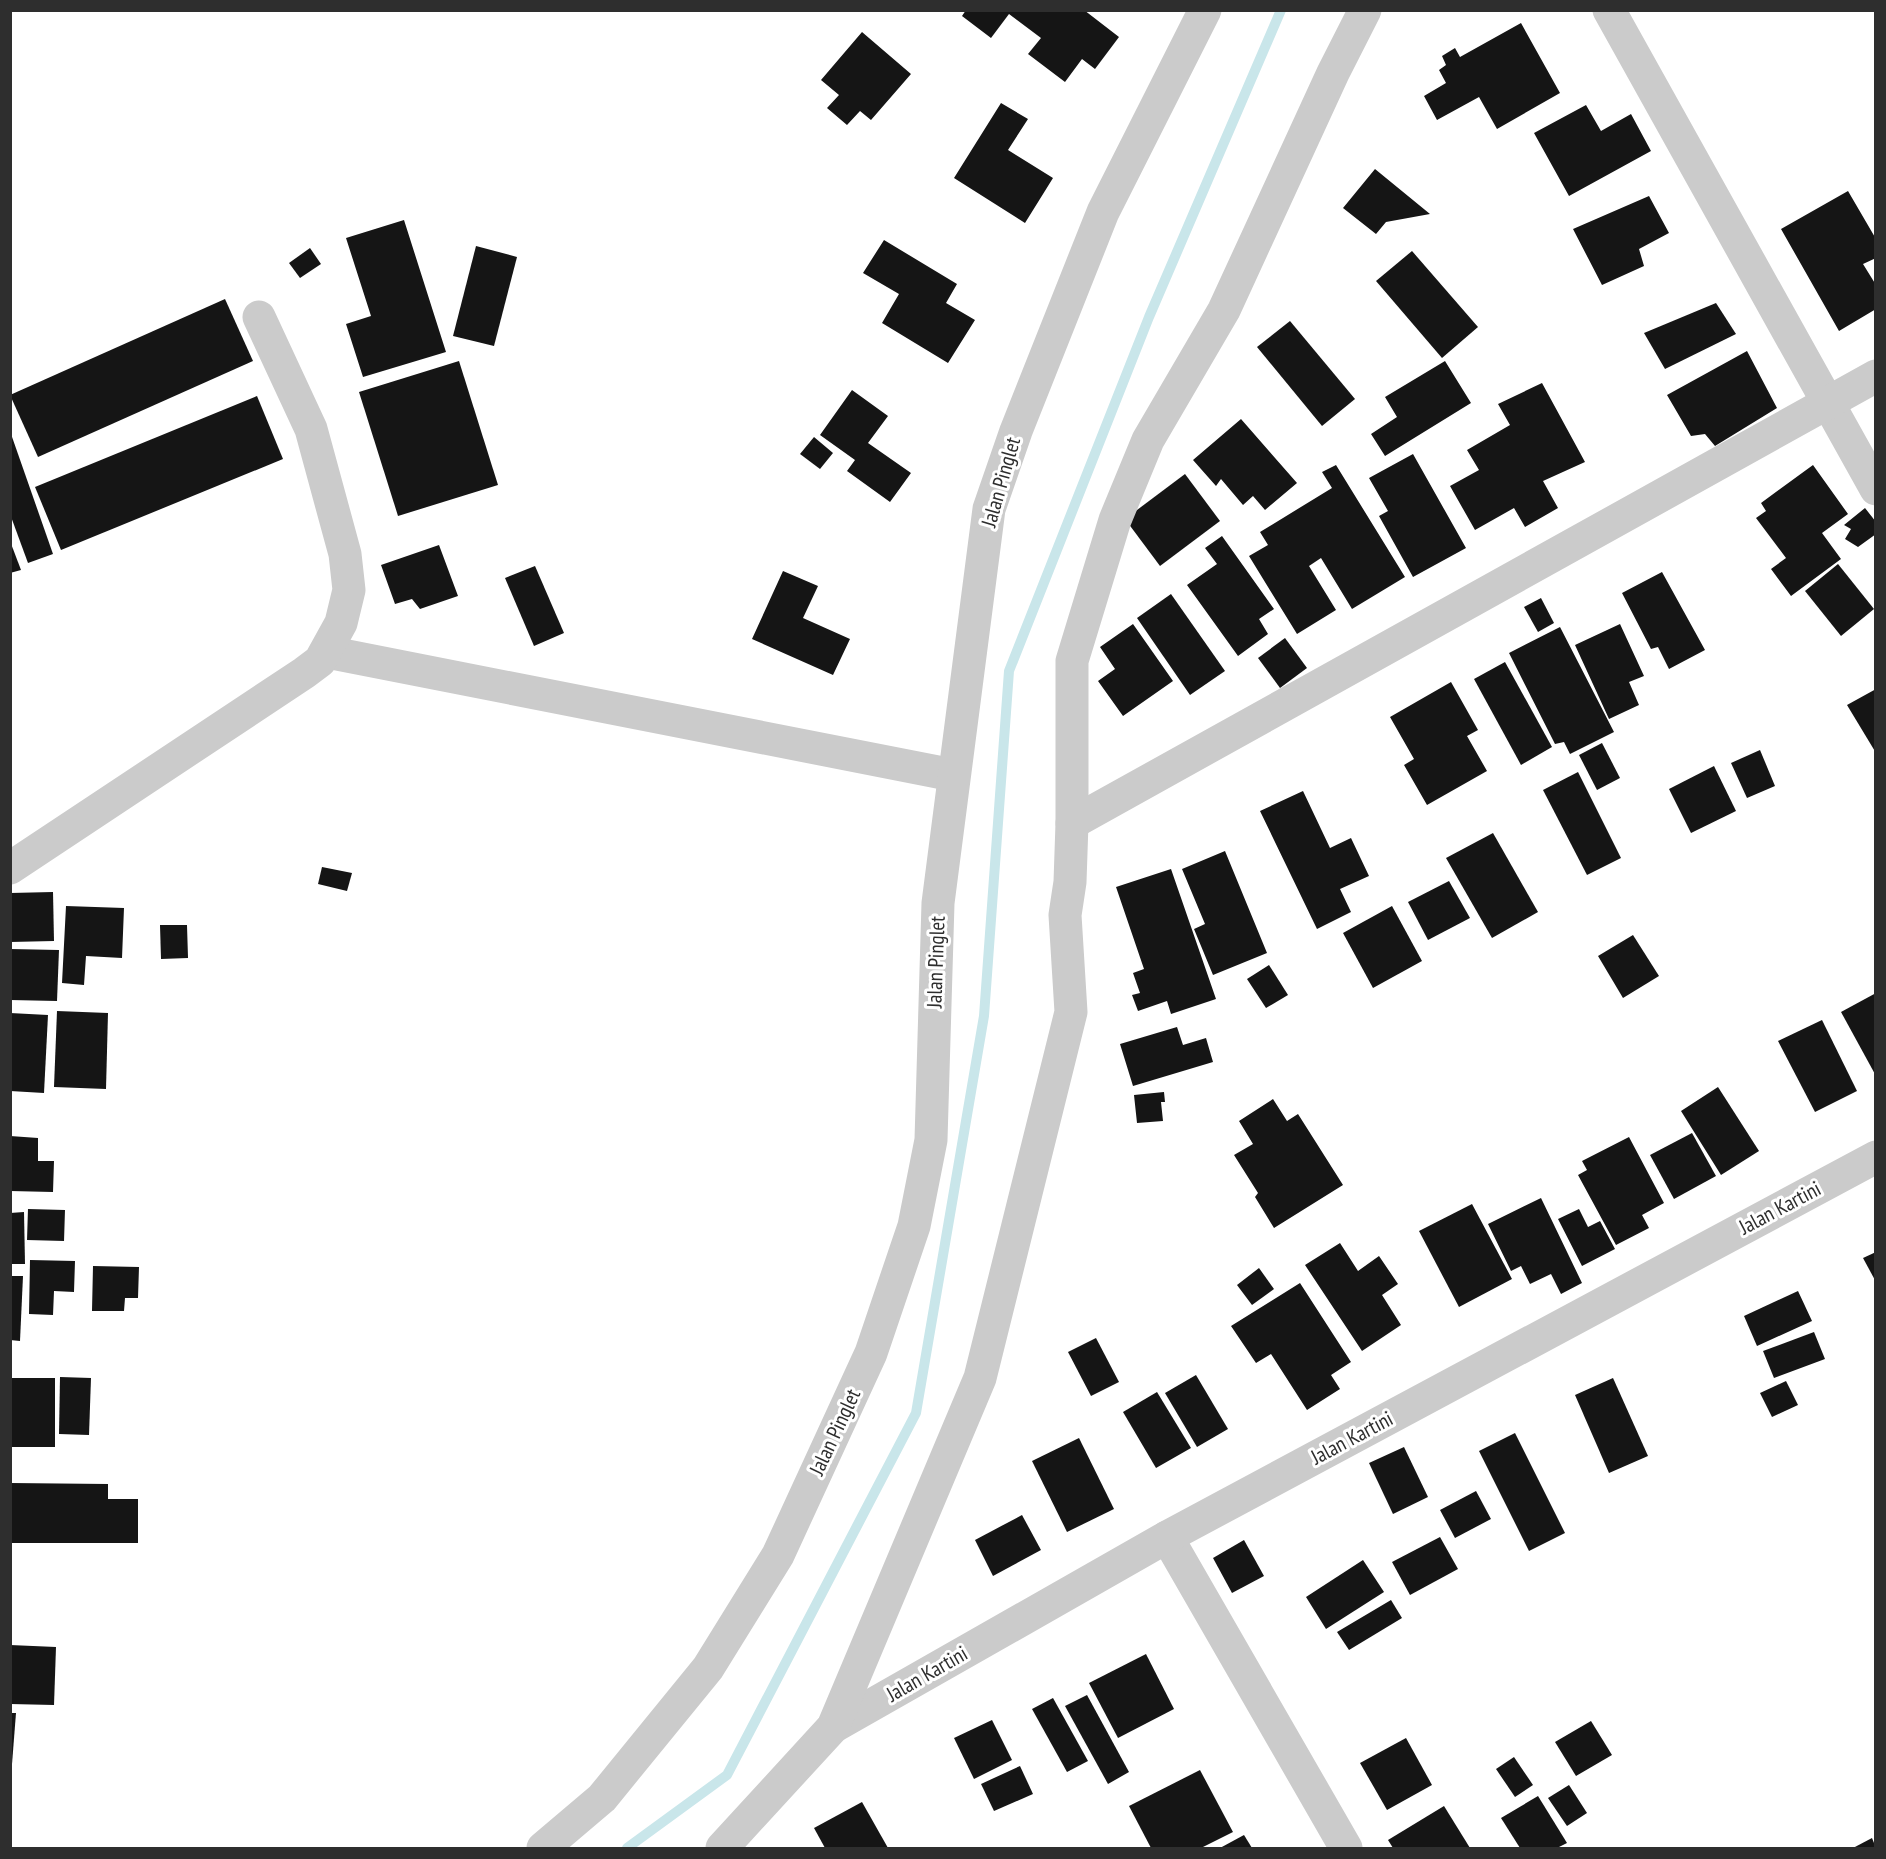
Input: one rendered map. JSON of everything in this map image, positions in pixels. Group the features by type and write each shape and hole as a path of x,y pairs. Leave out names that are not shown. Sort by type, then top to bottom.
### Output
{"street":[{"name":"Jalan Pinglet","path":"543,1848 602,1798 708,1668 778,1555 871,1353 914,1226 930,1140 938,903 989,509 1016,431 1103,212 1205,10"},
{"path":"722,1848 833,1727 980,1378 1071,1012 1065,915 1070,882 1072,823 1072,661 1115,520 1148,440 1224,310 1333,73 1365,10"},
{"path":"1609,10 1875,489"},
{"path":"10,868 295,680 320,661 342,623 349,590 345,554 311,429 259,317"},
{"path":"1072,823 1875,376"},
{"path":"327,652 953,775"},
{"name":"Jalan Kartini","path":"833,1727 1167,1537 1875,1157"},
{"path":"1167,1537 1346,1848"}],"building":[{"path":"966,10 1084,10 1119,37 1095,69 1082,59 1065,82 1028,54 1041,38 1009,14 991,38 962,16"},
{"path":"1521,23 1560,93 1497,129 1479,97 1437,120 1424,96 1446,83 1439,70 1446,65 1442,56 1455,48 1460,57"},
{"path":"862,32 911,74 871,120 860,111 847,125 827,108 839,95 821,80"},
{"path":"1001,103 1028,119 1008,150 1053,178 1025,223 954,178"},
{"path":"1586,105 1601,131 1631,114 1651,151 1569,196 1534,133"},
{"path":"1375,169 1430,214 1386,222 1376,234 1343,208"},
{"path":"1848,191 1876,239 1876,258 1863,264 1876,285 1876,309 1839,331 1781,229"},
{"path":"1649,196 1669,233 1639,249 1644,266 1602,285 1573,229"},
{"path":"404,220 446,352 363,377 346,324 371,316 346,238"},
{"path":"884,240 957,284 946,303 975,320 948,363 882,323 899,294 863,273"},
{"path":"476,246 517,257 494,346 453,336"},
{"path":"310,248 321,264 300,278 289,263"},
{"path":"1412,251 1478,327 1442,358 1376,281"},
{"path":"225,299 253,361 38,457 10,395"},
{"path":"1716,303 1736,334 1665,369 1644,333"},
{"path":"1290,321 1355,399 1322,426 1257,347"},
{"path":"1747,351 1777,408 1715,446 1705,434 1691,436 1667,395"},
{"path":"459,361 498,485 398,516 359,392"},
{"path":"1445,361 1471,403 1385,456 1371,434 1397,417 1385,397"},
{"path":"1542,383 1585,462 1543,481 1558,508 1525,527 1514,508 1475,530 1450,486 1479,470 1467,450 1510,425 1498,404"},
{"path":"852,390 888,416 868,443 911,473 890,502 847,471 855,460 820,435"},
{"path":"257,396 283,459 61,550 35,487"},
{"path":"1241,419 1297,483 1265,510 1253,496 1243,505 1221,479 1216,486 1193,460"},
{"path":"11,434 53,554 28,563 10,514"},
{"path":"814,437 833,453 820,469 800,454"},
{"path":"1413,454 1466,548 1413,577 1379,516 1388,511 1369,478"},
{"path":"1336,465 1405,577 1352,609 1321,558 1309,566 1336,610 1297,634 1249,556 1268,545 1260,532 1332,488 1322,472"},
{"path":"1813,465 1848,514 1822,533 1841,559 1791,596 1771,569 1786,558 1756,518 1766,511 1761,503"},
{"path":"1185,474 1220,521 1160,566 1125,519"},
{"path":"1865,508 1876,522 1876,534 1858,547 1845,539 1851,529 1844,525"},
{"path":"1222,536 1274,609 1259,619 1268,634 1238,656 1187,585 1217,564 1205,548"},
{"path":"10,541 21,570 10,573"},
{"path":"439,545 458,596 420,609 412,599 395,604 381,565"},
{"path":"1838,564 1874,609 1841,636 1805,591"},
{"path":"535,566 564,633 534,646 505,578"},
{"path":"783,571 818,586 803,618 850,639 833,675 752,639"},
{"path":"1662,572 1705,650 1669,669 1658,647 1651,649 1622,593"},
{"path":"1171,594 1225,671 1190,695 1137,618"},
{"path":"1541,598 1554,623 1538,632 1524,607"},
{"path":"1133,624 1173,681 1123,716 1098,681 1115,669 1100,647"},
{"path":"1620,624 1644,676 1629,682 1639,705 1609,719 1575,645"},
{"path":"1560,627 1614,732 1570,754 1564,742 1555,744 1509,653"},
{"path":"1285,638 1307,668 1280,688 1258,658"},
{"path":"1505,662 1552,747 1521,765 1474,679"},
{"path":"1451,682 1478,730 1467,736 1487,771 1427,805 1404,765 1414,759 1390,717"},
{"path":"1876,689 1876,753 1847,705"},
{"path":"1602,743 1620,778 1597,790 1579,755"},
{"path":"1760,750 1775,786 1747,798 1731,763"},
{"path":"1714,766 1736,811 1691,833 1669,789"},
{"path":"1578,772 1621,858 1587,875 1543,790"},
{"path":"1303,791 1330,848 1351,838 1369,876 1340,889 1351,912 1317,929 1260,811"},
{"path":"1493,833 1538,912 1492,938 1446,858"},
{"path":"1225,851 1267,953 1213,975 1194,929 1205,924 1182,869"},
{"path":"322,867 352,873 347,891 318,884"},
{"path":"1171,869 1216,999 1171,1014 1167,1001 1138,1011 1132,995 1140,993 1133,973 1144,969 1116,887"},
{"path":"1449,881 1470,918 1428,940 1408,902"},
{"path":"53,892 54,941 10,942 10,893"},
{"path":"66,906 124,908 122,958 86,956 84,985 62,983"},
{"path":"1392,906 1422,961 1373,988 1343,933"},
{"path":"160,925 187,925 188,958 161,959"},
{"path":"1633,935 1659,976 1623,998 1598,956"},
{"path":"10,949 59,950 57,1001 10,1000"},
{"path":"1269,965 1288,995 1266,1008 1247,979"},
{"path":"1876,993 1876,1076 1841,1012"},
{"path":"57,1011 108,1013 106,1089 54,1087"},
{"path":"10,1013 48,1015 44,1093 10,1091"},
{"path":"1822,1020 1857,1091 1815,1112 1778,1041"},
{"path":"1177,1027 1183,1045 1206,1038 1213,1062 1133,1086 1120,1044"},
{"path":"1718,1087 1759,1151 1721,1175 1681,1111"},
{"path":"1164,1092 1165,1102 1161,1102 1163,1121 1137,1123 1134,1095"},
{"path":"1273,1099 1287,1121 1298,1114 1343,1185 1274,1228 1255,1197 1258,1193 1234,1155 1253,1144 1239,1121"},
{"path":"1692,1133 1716,1176 1674,1199 1650,1155"},
{"path":"10,1136 38,1138 38,1161 54,1161 53,1192 10,1191"},
{"path":"1629,1137 1664,1203 1642,1215 1649,1228 1616,1245 1578,1175 1587,1170 1582,1161"},
{"path":"1541,1198 1582,1283 1561,1294 1551,1274 1530,1284 1521,1266 1511,1271 1488,1224"},
{"path":"1472,1204 1512,1279 1459,1307 1419,1231"},
{"path":"28,1209 65,1210 64,1241 27,1240"},
{"path":"1579,1209 1588,1227 1600,1221 1615,1249 1582,1266 1558,1219"},
{"path":"24,1212 25,1264 10,1264 10,1213"},
{"path":"1340,1243 1358,1271 1379,1256 1398,1284 1382,1295 1401,1325 1362,1351 1305,1265"},
{"path":"1876,1252 1876,1282 1863,1258"},
{"path":"30,1260 75,1261 74,1292 54,1291 53,1315 29,1314"},
{"path":"93,1266 139,1267 138,1298 125,1298 124,1311 92,1311"},
{"path":"1259,1268 1274,1289 1252,1305 1237,1285"},
{"path":"10,1276 23,1276 20,1341 10,1340"},
{"path":"1300,1283 1351,1362 1331,1375 1340,1389 1307,1410 1271,1354 1256,1363 1231,1326"},
{"path":"1798,1291 1812,1321 1757,1346 1744,1316"},
{"path":"1814,1332 1825,1359 1774,1378 1763,1351"},
{"path":"1096,1338 1119,1382 1091,1396 1068,1352"},
{"path":"1196,1375 1228,1429 1197,1447 1165,1393"},
{"path":"60,1377 91,1378 89,1435 59,1434"},
{"path":"10,1378 55,1378 55,1447 10,1447"},
{"path":"1613,1378 1648,1456 1609,1473 1575,1395"},
{"path":"1786,1381 1798,1405 1772,1417 1760,1393"},
{"path":"1157,1392 1191,1448 1156,1468 1123,1412"},
{"path":"1515,1433 1565,1533 1529,1551 1479,1451"},
{"path":"1079,1438 1114,1509 1067,1532 1032,1461"},
{"path":"1404,1447 1428,1497 1393,1514 1369,1463"},
{"path":"10,1483 108,1484 108,1499 138,1499 138,1543 10,1543"},
{"path":"1476,1491 1491,1519 1455,1538 1440,1510"},
{"path":"1022,1515 1041,1550 993,1576 975,1540"},
{"path":"1440,1537 1458,1569 1410,1595 1392,1562"},
{"path":"1244,1540 1264,1576 1232,1593 1213,1558"},
{"path":"1363,1560 1384,1592 1326,1629 1306,1597"},
{"path":"1391,1600 1402,1618 1349,1650 1337,1632"},
{"path":"10,1645 56,1647 54,1705 10,1704"},
{"path":"1146,1654 1174,1709 1118,1738 1089,1683"},
{"path":"1087,1695 1129,1772 1108,1784 1065,1706"},
{"path":"1053,1698 1088,1761 1067,1772 1032,1709"},
{"path":"10,1713 16,1713 12,1764 10,1764"},
{"path":"992,1720 1012,1760 974,1779 954,1738"},
{"path":"1591,1721 1612,1755 1576,1776 1555,1742"},
{"path":"1406,1738 1432,1785 1387,1810 1360,1763"},
{"path":"1514,1757 1533,1785 1515,1797 1496,1769"},
{"path":"1020,1766 1033,1794 994,1811 981,1784"},
{"path":"1200,1770 1233,1832 1201,1848 1151,1848 1129,1806"},
{"path":"1569,1785 1587,1813 1567,1826 1548,1798"},
{"path":"1538,1796 1567,1843 1557,1848 1520,1848 1501,1818"},
{"path":"862,1802 888,1848 825,1848 814,1828"},
{"path":"1444,1806 1470,1848 1393,1848 1388,1840"},
{"path":"1244,1835 1252,1848 1220,1848"},
{"path":"1872,1838 1876,1848 1853,1848"}],"waterway":[{"path":"627,1848 727,1775 916,1413 984,1016 1009,671 1149,317 1281,10"}]}
